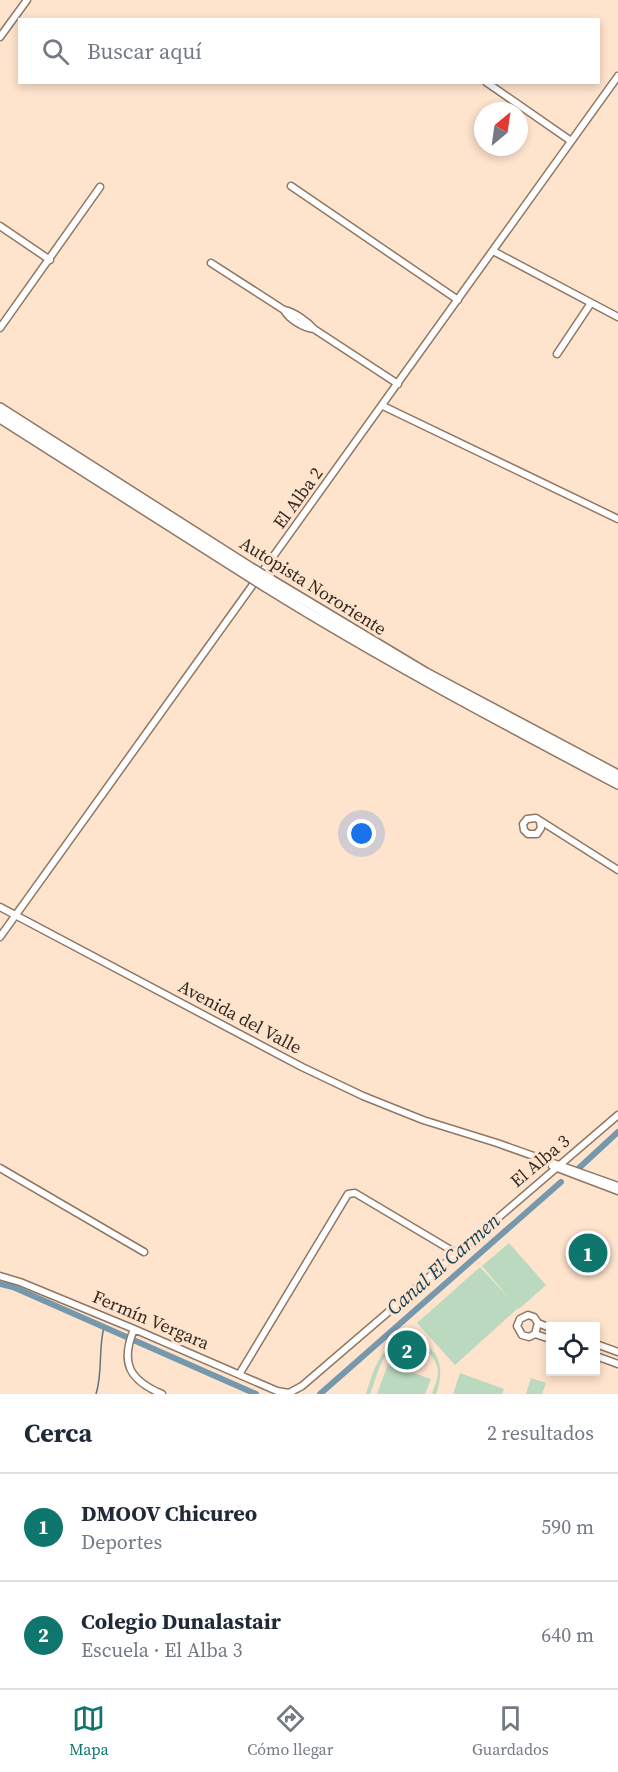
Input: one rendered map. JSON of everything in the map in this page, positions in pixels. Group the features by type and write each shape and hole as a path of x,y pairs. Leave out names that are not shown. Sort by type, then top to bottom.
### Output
{"highway":[{"name":"Autopista Nororiente","path":"0,408 334,629 423,681 618,784"},
{"name":"Autopista Nororiente","path":"0,418 249,571"},
{"name":"Autopista Nororiente","path":"268,584 426,673 618,775"}],"street":[{"path":"0,36 27,0"},
{"name":"El Alba 2","path":"0,937 618,76"},
{"path":"489,84 571,141"},
{"path":"291,186 458,300"},
{"path":"0,328 100,187"},
{"path":"0,226 50,260"},
{"path":"493,251 618,317"},
{"path":"211,263 284,310 291,312 398,384"},
{"path":"557,354 591,303"},
{"path":"383,406 618,519"},
{"path":"540,822 559,831 618,870"},
{"name":"Avenida del Valle","path":"0,907 318,1076 393,1109 497,1143 618,1191"},
{"name":"El Alba 3","path":"289,1393 302,1386 618,1115"},
{"name":"Avenida del Valle","path":"557,1166 618,1186"},
{"path":"0,1168 144,1252"},
{"path":"240,1373 348,1194 355,1193 456,1252"},
{"name":"Fermín Vergara","path":"0,1276 20,1282 133,1332 240,1373 277,1391 289,1393"},
{"path":"546,1326 538,1323 534,1317 528,1316 523,1317 518,1323 518,1329 522,1335 535,1334 546,1338"},
{"path":"535,1334 538,1323"},
{"path":"133,1332 128,1346 128,1362 136,1378 146,1387 162,1394"},
{"path":"600,1345 618,1352"},
{"path":"600,1357 618,1364"}],"green space":[{"path":"509,1243 546,1285 455,1365 417,1323 480,1267 510,1299 482,1266"},
{"path":"411,1341 429,1347 438,1360 440,1376 436,1394 432,1394 438,1375 436,1363 425,1350 409,1345 393,1349 386,1355 370,1394 366,1394 385,1351 400,1342"},
{"path":"388,1364 431,1379 425,1394 377,1394"},
{"path":"460,1373 504,1389 502,1394 453,1394"},
{"path":"531,1378 546,1383 542,1394 526,1394"}],"waterway":[{"name":"Canal El Carmen","path":"579,1168 618,1132"},
{"name":"Canal El Carmen","path":"320,1394 561,1182"},
{"name":"Canal El Carmen","path":"0,1284 13,1287 256,1394"},
{"path":"96,1394 104,1327"}],"place":[{"name":"DMOOV Chicureo","path":"588,1253"},
{"name":"Colegio Dunalastair","path":"407,1350"}]}
